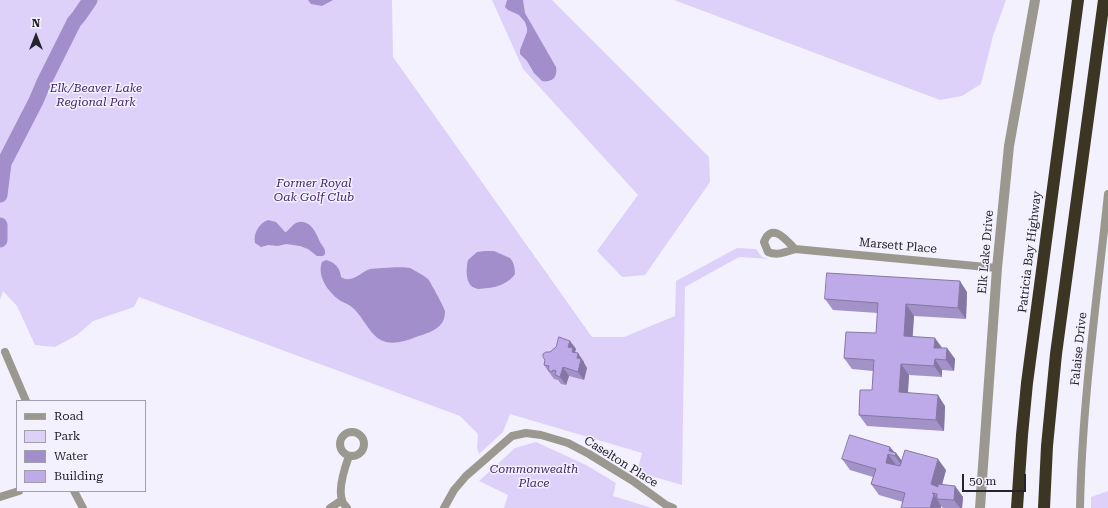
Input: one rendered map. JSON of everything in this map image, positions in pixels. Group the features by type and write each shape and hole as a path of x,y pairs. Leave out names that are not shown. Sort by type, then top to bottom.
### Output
{"highway":[{"name":"Patricia Bay Highway","path":"1017,508 1027,383 1078,0"},
{"path":"1044,508 1049,415 1056,354 1104,0"},
{"path":"1045,476 1052,496 1052,508"}],"street":[{"name":"Elk Lake Drive","path":"980,508 997,268 1009,146 1035,0"},
{"name":"Falaise Drive","path":"1080,508 1084,419 1108,194"},
{"name":"Marsett Place","path":"795,249 997,268"},
{"path":"5,352 26,400"},
{"name":"Caselton Place","path":"444,508 454,490 471,471 512,436 526,433 541,435 568,443 633,481 666,505 673,508"},
{"path":"347,508 342,500 341,488 345,467 349,456"},
{"path":"0,497 16,492"},
{"path":"75,492 83,508"},
{"path":"330,508 342,500"}],"green space":[{"name":"Former Royal Oak Golf Club","path":"0,0 392,0 393,57 592,337 624,337 675,316 676,281 737,248 756,249 762,257 769,259 739,257 685,287 682,485 637,472 642,453 510,414 503,432 479,454 477,448 478,434 460,416 139,297 134,307 93,321 77,335 55,347 35,345 17,306 3,291 0,300"},
{"path":"492,0 552,0 709,157 710,182 645,275 622,277 597,251 638,195 523,69"},
{"path":"674,0 1006,0 993,36 981,84 962,96 940,100"},
{"name":"Commonwealth Place","path":"536,442 586,465 616,483 613,496 652,508 504,508 508,495 479,481 515,448"},
{"path":"1108,491 1108,508 1091,508 1091,497"}],"water":[{"path":"308,0 333,0 322,6 311,4"},
{"path":"507,0 523,0 525,13 556,67 556,74 551,80 542,81 520,54 527,28 525,22 519,15 505,7"},
{"path":"268,220 276,222 285,232 296,223 304,222 315,232 324,248 325,254 323,256 317,256 308,249 286,244 261,247 255,243 255,236 259,226"},
{"path":"494,251 510,258 515,274 510,280 499,286 477,289 469,283 468,280 468,260 477,252"},
{"path":"326,260 332,262 336,266 340,271 341,277 345,279 356,277 370,269 402,267 412,269 428,279 432,285 445,311 443,322 440,326 430,332 405,341 390,343 380,339 374,335 351,306 335,296 326,286 321,274 321,268 322,262"}],"building":[{"path":"827,273 960,281 958,308 906,304 904,336 935,338 934,348 947,348 946,360 935,359 934,366 901,364 899,392 938,395 936,420 859,415 860,390 872,390 874,360 844,358 846,332 876,333 878,303 825,299"},
{"path":"559,337 570,341 568,347 573,348 572,352 578,353 577,358 581,359 578,372 563,367 560,377 555,375 556,371 553,370 552,372 548,370 549,366 544,365 545,360 543,357 543,354 550,352 556,347"},
{"path":"850,435 890,447 889,451 896,453 895,456 888,454 886,463 900,466 905,450 938,459 931,484 938,487 938,484 955,486 954,500 937,499 937,494 932,493 934,494 930,508 901,508 905,493 871,484 876,469 842,459"}],"waterway":[{"path":"0,195 4,163 74,22 90,0"},
{"path":"0,225 0,240"}],"park label":[{"name":"Elk/Beaver Lake Regional Park","path":"96,95"}]}
